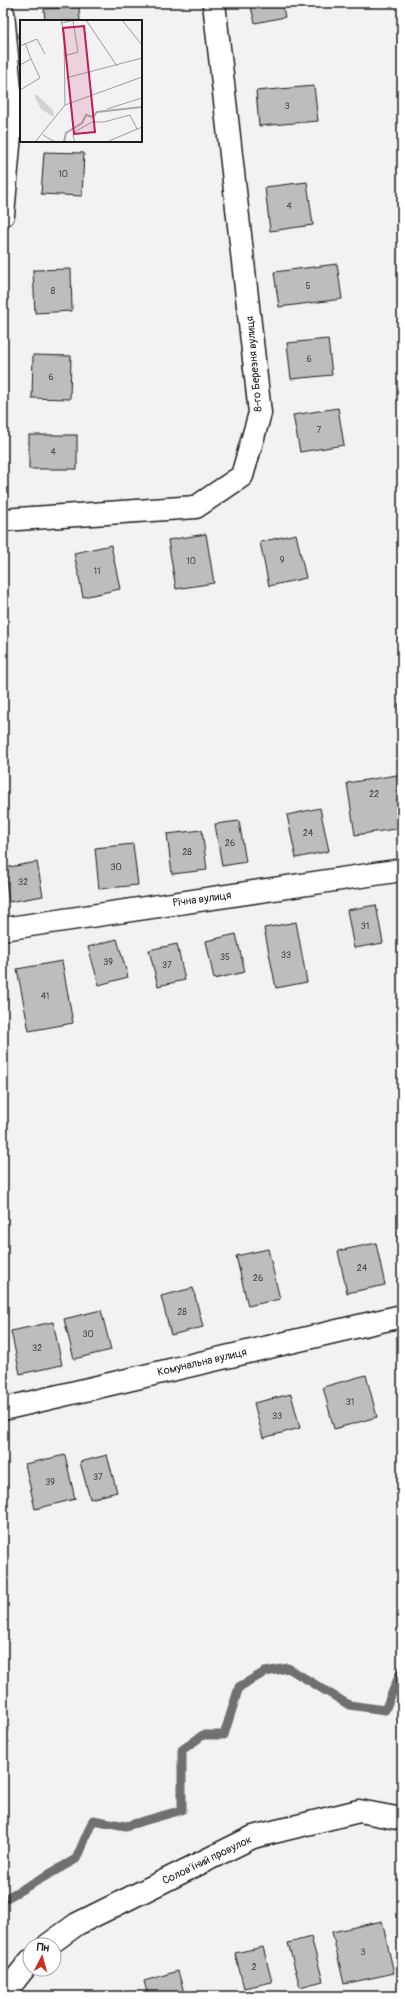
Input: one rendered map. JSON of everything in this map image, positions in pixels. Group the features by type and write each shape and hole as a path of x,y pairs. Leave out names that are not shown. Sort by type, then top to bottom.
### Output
{"street":[{"name":"8-го Березня вулиця","path":"3,520 196,507 242,476 260,413 214,3"},
{"path":"3,13 12,111 3,215"},
{"name":"Річна вулиця","path":"3,929 402,870"},
{"name":"Комунальна вулиця","path":"3,1409 402,1316"},
{"name":"Солов'їний провулок","path":"59,1937 78,1924 253,1837 359,1811 402,1819"},
{"path":"3,1995 22,1971"}],"building":[{"path":"250,3 282,3 285,17 255,23"},
{"path":"79,7 80,20 45,20 44,9"},
{"path":"314,86 318,121 259,126 256,91"},
{"path":"44,152 84,153 82,196 41,194"},
{"path":"307,182 313,225 270,231 265,187"},
{"path":"337,264 342,299 279,307 274,272"},
{"path":"71,269 72,311 35,313 33,270"},
{"path":"328,339 332,375 291,379 287,343"},
{"path":"33,355 71,356 70,399 32,398"},
{"path":"338,408 344,445 300,452 293,415"},
{"path":"29,435 77,435 77,469 29,469"},
{"path":"206,534 214,583 176,589 168,540"},
{"path":"296,534 306,578 269,586 260,542"},
{"path":"111,545 120,589 83,597 74,553"},
{"path":"402,703 402,722 398,704"},
{"path":"397,775 402,806 402,828 355,835 347,783"},
{"path":"320,808 329,851 296,858 287,815"},
{"path":"239,821 246,862 222,866 215,824"},
{"path":"202,830 207,870 172,874 167,834"},
{"path":"133,844 138,885 99,889 95,848"},
{"path":"37,862 43,896 9,902 4,868"},
{"path":"376,905 383,943 354,948 347,910"},
{"path":"296,922 307,982 276,988 264,928"},
{"path":"236,934 245,972 214,979 206,941"},
{"path":"117,939 128,977 99,985 88,947"},
{"path":"177,944 185,980 158,986 149,950"},
{"path":"62,961 73,1023 29,1031 17,969"},
{"path":"376,1243 385,1285 347,1293 338,1251"},
{"path":"268,1249 280,1299 248,1306 236,1256"},
{"path":"193,1288 203,1327 171,1335 161,1296"},
{"path":"101,1310 111,1350 74,1359 64,1319"},
{"path":"53,1322 62,1365 20,1374 11,1331"},
{"path":"366,1375 377,1417 334,1429 323,1387"},
{"path":"291,1394 300,1428 263,1438 254,1403"},
{"path":"65,1455 75,1499 35,1509 25,1464"},
{"path":"107,1455 117,1492 90,1499 80,1462"},
{"path":"382,1921 394,1973 344,1984 332,1932"},
{"path":"311,1937 323,1981 300,1987 288,1943"},
{"path":"263,1947 272,1982 244,1988 235,1953"},
{"path":"178,1971 185,1996 148,1996 144,1981"}],"waterway":[{"path":"3,1900 76,1859 93,1820 126,1826 182,1810 182,1750 203,1735 224,1735 239,1687 265,1672 288,1668 349,1705 385,1710 402,1669"}]}
